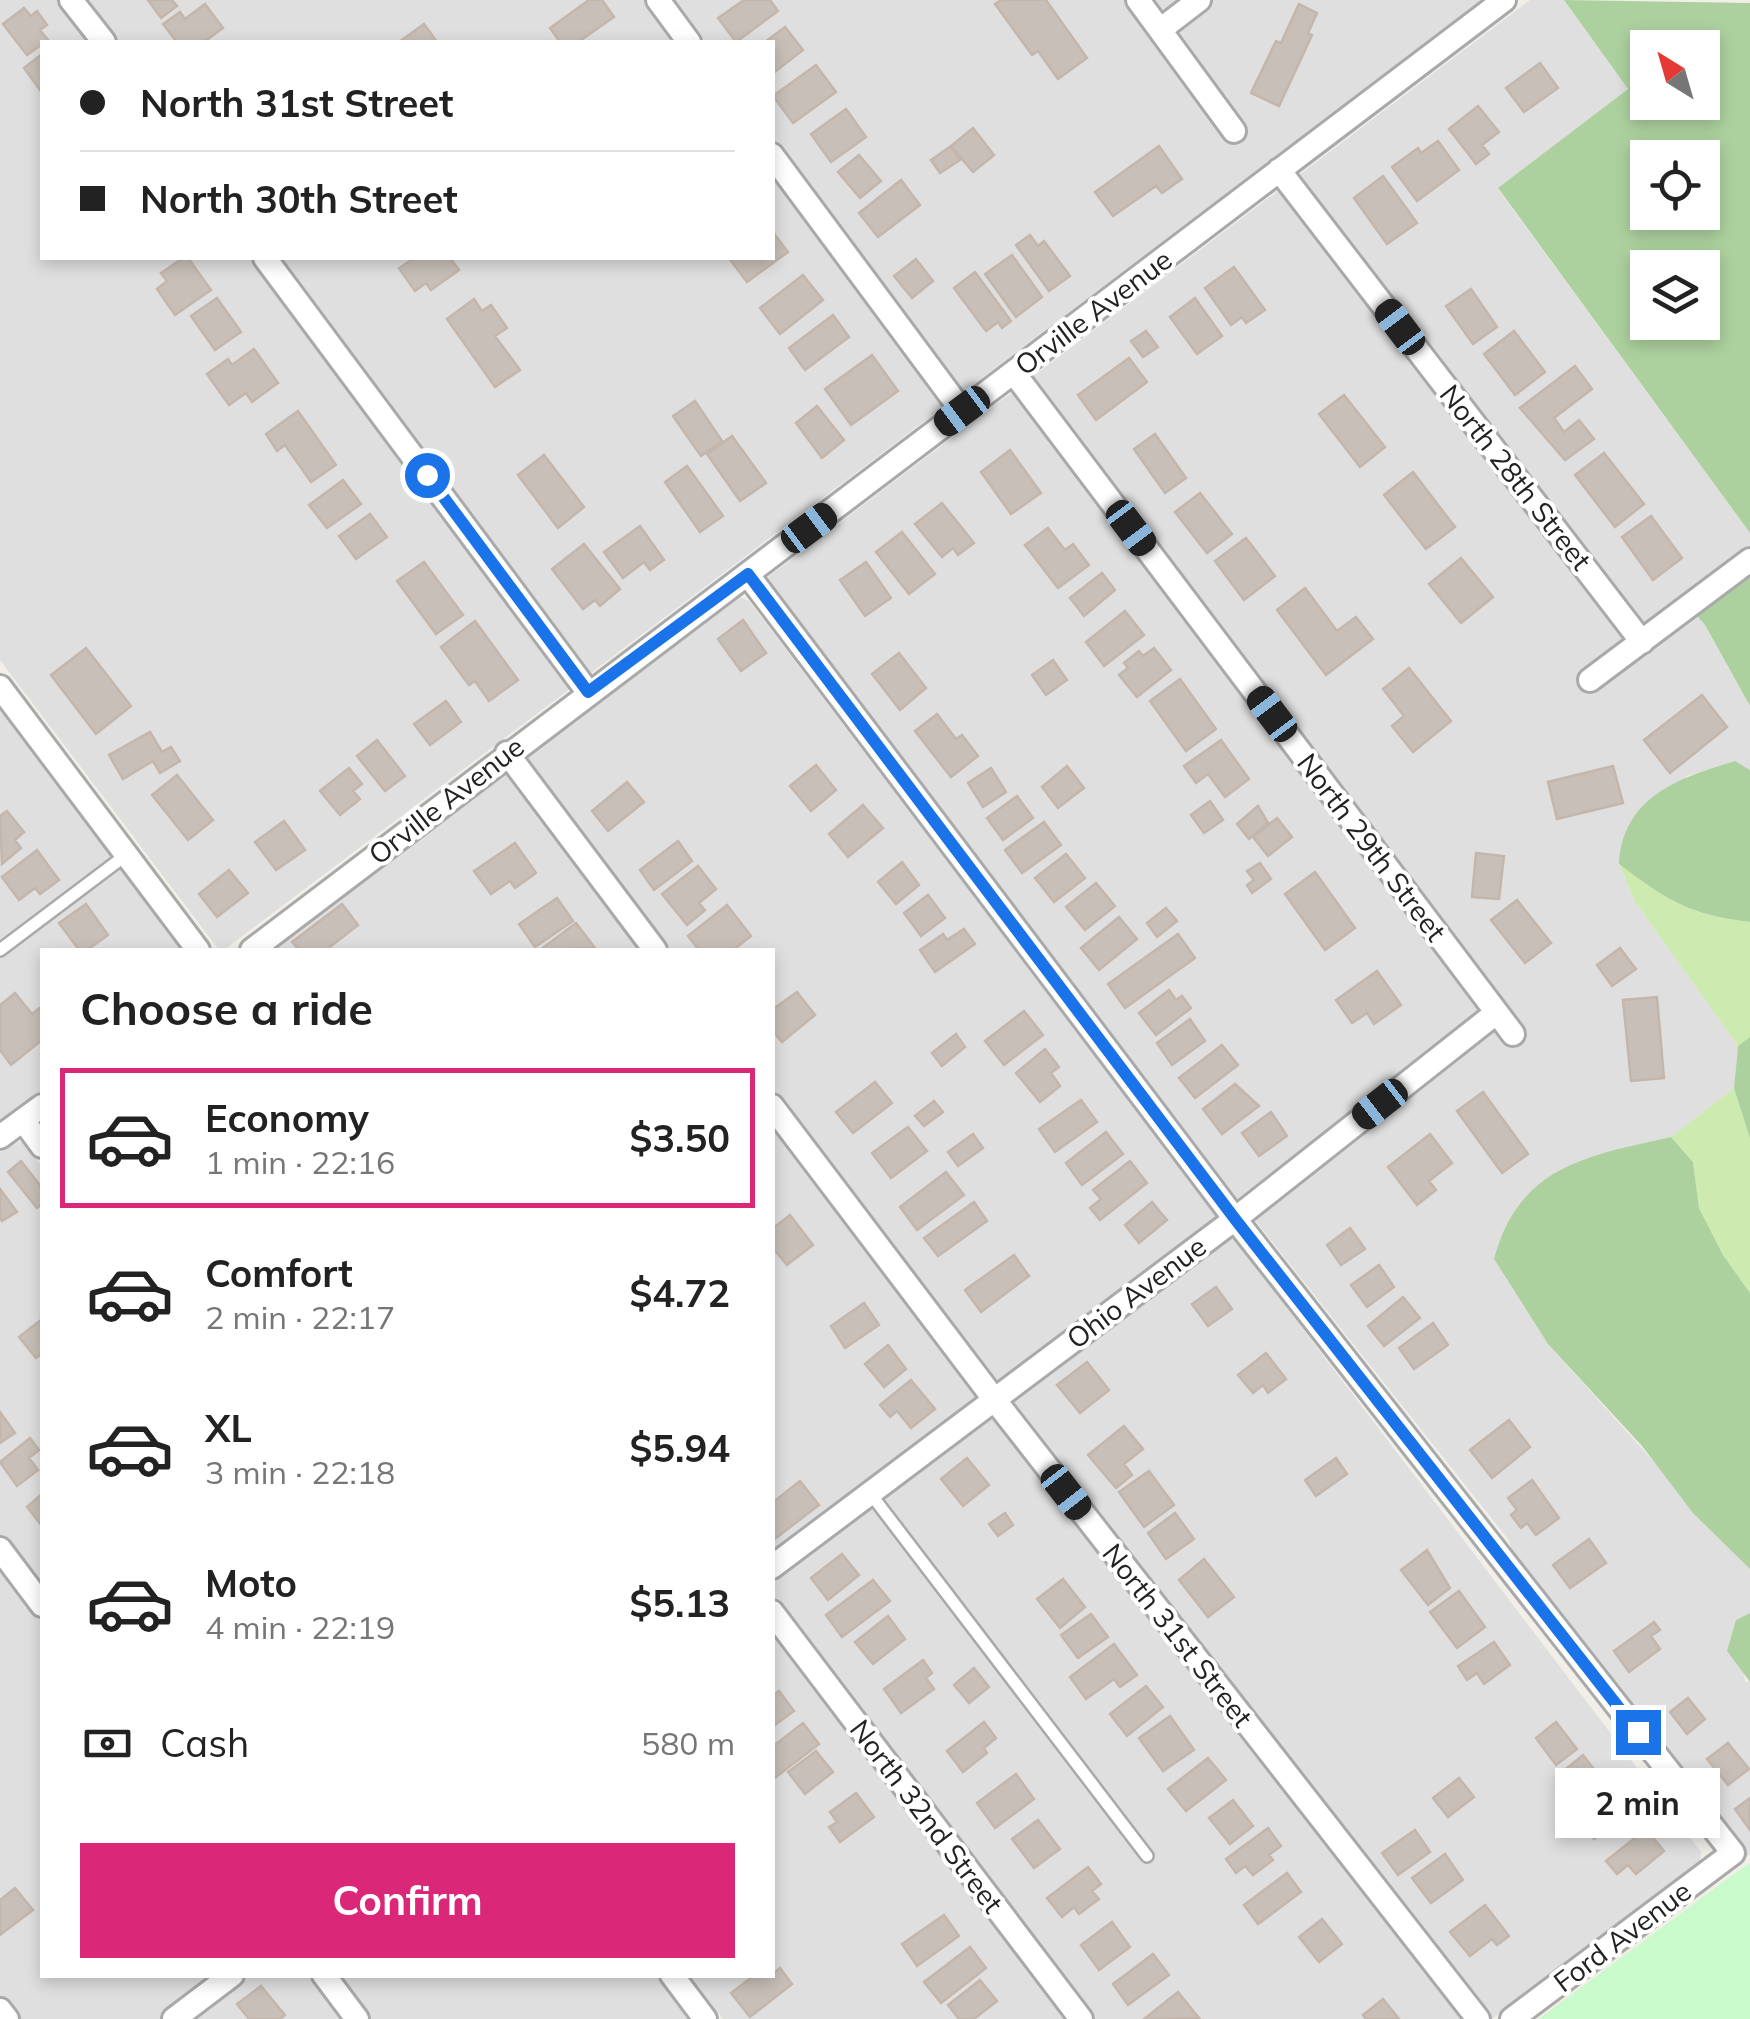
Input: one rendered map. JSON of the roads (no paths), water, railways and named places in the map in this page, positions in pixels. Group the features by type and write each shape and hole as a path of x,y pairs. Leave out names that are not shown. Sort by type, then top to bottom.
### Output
{"street":[{"path":"72,0 102,40"},
{"path":"658,0 688,40"},
{"path":"1138,0 1234,131"},
{"path":"1160,30 1199,0"},
{"name":"Orville Avenue","path":"263,947 506,754 1504,0"},
{"path":"775,159 962,411"},
{"name":"North 28th Street","path":"1280,170 1642,642"},
{"path":"266,260 588,692"},
{"name":"North 29th Street","path":"1014,373 1514,1034"},
{"path":"1590,680 1750,560"},
{"path":"748,574 1235,1219"},
{"path":"0,687 196,948"},
{"path":"506,754 653,948"},
{"name":"Ohio Avenue","path":"775,1564 1235,1219 1496,1012"},
{"path":"0,1138 40,1107"},
{"name":"North 31st Street","path":"775,1110 994,1399 1478,2019"},
{"path":"23,1120 40,1143"},
{"name":"Ford Avenue","path":"1235,1219 1733,1853 1512,2019"},
{"path":"0,1549 40,1602"},
{"name":"North 32nd Street","path":"775,1616 1081,2019"},
{"path":"174,2019 228,1978"},
{"path":"326,1978 357,2019"},
{"path":"674,1978 705,2019"},
{"path":"0,2010 6,2019"}],"lane":[{"path":"0,950 126,854"},
{"path":"870,1492 1148,1856"}]}
